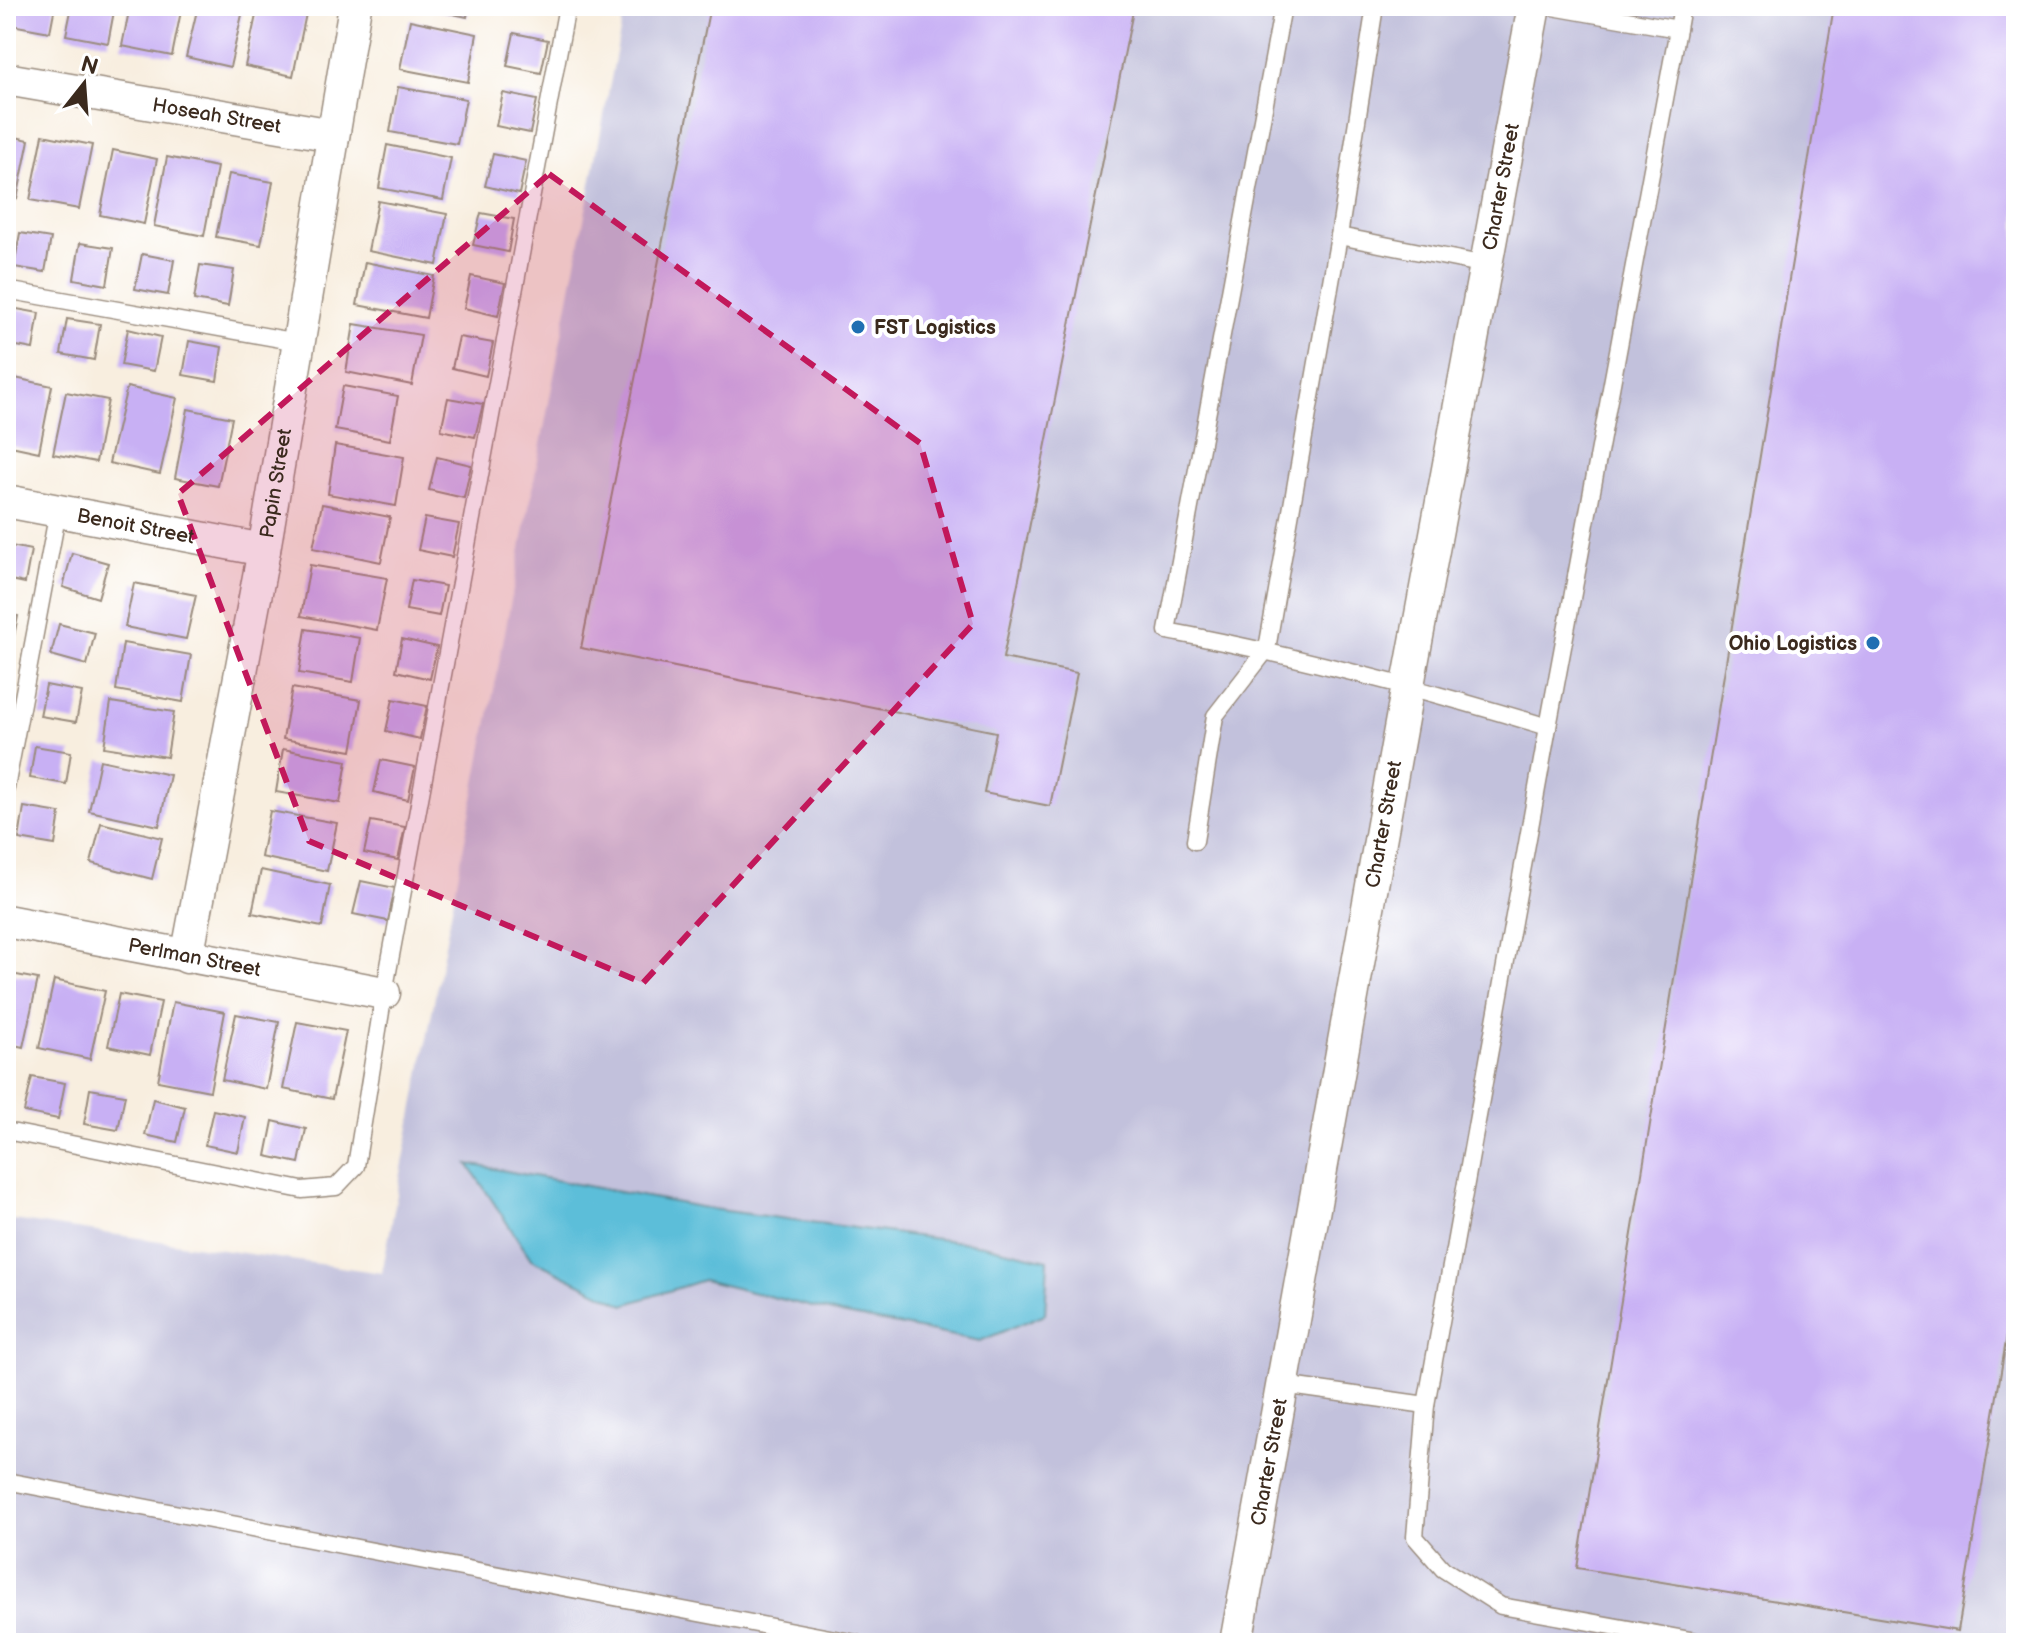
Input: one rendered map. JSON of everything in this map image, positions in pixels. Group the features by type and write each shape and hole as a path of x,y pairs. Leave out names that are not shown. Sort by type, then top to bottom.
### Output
{"street":[{"name":"Papin Street","path":"187,957 264,550 355,6"},
{"name":"Charter Street","path":"1236,1643 1534,6"},
{"name":"Hoseah Street","path":"6,79 333,135"},
{"name":"Benoit Street","path":"6,501 264,550"},
{"name":"Perlman Street","path":"6,921 384,993"}],"lane":[{"path":"6,1131 302,1190 336,1187 356,1166 384,993 567,6"},
{"path":"1283,6 1167,631 1267,649 1408,685 1548,727"},
{"path":"1195,841 1215,716 1267,649 1339,236 1375,6"},
{"path":"1547,6 1678,29"},
{"path":"1682,6 1426,1405 1415,1537 1443,1569 1501,1606 1707,1643"},
{"path":"1339,236 1486,265"},
{"path":"6,290 298,342"},
{"path":"6,788 58,511"},
{"path":"1283,1385 1426,1405"},
{"path":"6,1481 856,1643"}],"highlighted area":[{"path":"549,174 920,443 973,624 643,983 309,841 178,494"}],"shaded area":[{"path":"625,6 2016,6 2016,1643 6,1643 6,1219 382,1273"}],"water":[{"path":"468,1164 711,1209 983,1245 1048,1260 1045,1314 980,1341 841,1314 703,1280 624,1305 531,1259"}],"building":[{"path":"6,6 55,6 50,32 6,24"},
{"path":"72,6 115,6 108,43 66,35"},
{"path":"130,6 182,6 172,56 122,46"},
{"path":"198,6 244,6 230,67 186,57"},
{"path":"258,6 307,9 293,76 245,66"},
{"path":"416,6 469,6 467,17"},
{"name":"FST Logistics","path":"710,6 1134,6 1003,658 1077,673 1050,806 984,793 996,732 581,648"},
{"name":"Ohio Logistics","path":"1834,6 2016,6 2016,1281 1958,1631 1577,1568"},
{"path":"410,20 477,34 468,82 400,69"},
{"path":"514,33 548,40 541,73 507,66"},
{"path":"398,87 466,99 457,144 390,132"},
{"path":"503,93 537,100 530,133 496,126"},
{"path":"6,135 29,140 17,199 6,197"},
{"path":"43,135 92,145 79,209 30,200"},
{"path":"387,145 451,158 443,200 379,188"},
{"path":"113,150 157,159 144,224 100,215"},
{"path":"493,154 526,161 519,194 485,186"},
{"path":"167,157 217,167 204,236 154,226"},
{"path":"229,174 273,182 261,245 216,237"},
{"path":"378,201 447,214 437,265 368,251"},
{"path":"481,213 514,219 508,252 473,245"},
{"path":"20,233 51,238 45,272 14,267"},
{"path":"80,243 113,248 107,285 74,279"},
{"path":"142,254 174,260 168,295 135,289"},
{"path":"365,262 434,276 426,318 357,305"},
{"path":"200,265 234,270 228,306 194,300"},
{"path":"471,276 505,283 498,316 464,308"},
{"path":"6,307 39,313 33,349 6,344"},
{"path":"67,319 100,324 94,360 61,354"},
{"path":"354,324 421,335 412,385 346,372"},
{"path":"128,329 161,337 154,371 121,365"},
{"path":"459,337 493,343 486,376 452,368"},
{"path":"189,341 222,347 217,381 183,375"},
{"path":"6,376 52,386 39,452 6,445"},
{"path":"343,386 398,396 390,440 335,430"},
{"path":"127,387 177,398 160,474 109,463"},
{"path":"66,392 108,400 96,462 53,454"},
{"path":"448,398 483,404 475,437 441,430"},
{"path":"188,409 232,418 218,486 175,478"},
{"path":"335,445 404,457 396,506 328,494"},
{"path":"437,457 471,465 464,498 429,490"},
{"path":"322,504 390,517 381,562 313,548"},
{"path":"425,518 459,524 452,557 418,550"},
{"path":"6,545 31,550 25,583 6,579"},
{"path":"72,553 108,563 98,598 63,587"},
{"path":"310,565 387,578 377,630 301,616"},
{"path":"412,580 445,586 439,616 406,610"},
{"path":"134,583 196,595 186,639 125,627"},
{"path":"6,614 18,616 11,651 6,650"},
{"path":"59,624 95,633 87,665 51,655"},
{"path":"306,629 360,638 353,682 299,673"},
{"path":"402,639 437,647 430,679 396,671"},
{"path":"123,643 191,655 183,702 116,690"},
{"path":"46,685 82,692 76,722 40,716"},
{"path":"292,688 361,700 352,751 283,739"},
{"path":"393,699 427,706 420,739 386,731"},
{"path":"111,702 174,712 167,757 104,747"},
{"path":"35,746 71,752 66,784 30,778"},
{"path":"283,749 347,761 340,803 276,792"},
{"path":"100,760 170,775 159,826 89,811"},
{"path":"381,760 415,767 408,800 374,792"},
{"path":"24,807 60,813 55,845 19,839"},
{"path":"270,811 337,823 327,871 261,857"},
{"path":"371,821 405,827 398,860 364,853"},
{"path":"101,823 162,838 152,879 91,863"},
{"path":"261,870 330,885 322,927 252,913"},
{"path":"361,881 395,888 388,921 353,914"},
{"path":"6,973 38,979 23,1047 6,1043"},
{"path":"54,980 105,991 90,1059 39,1048"},
{"path":"119,994 161,1002 150,1055 108,1046"},
{"path":"173,1002 225,1012 210,1091 158,1081"},
{"path":"236,1014 279,1022 266,1089 222,1080"},
{"path":"297,1022 346,1031 332,1099 283,1089"},
{"path":"32,1077 65,1083 58,1119 24,1112"},
{"path":"90,1089 125,1095 118,1130 84,1124"},
{"path":"153,1099 185,1107 177,1142 145,1135"},
{"path":"213,1110 245,1117 238,1152 205,1145"},
{"path":"273,1121 306,1129 299,1163 266,1156"}],"place":[{"name":"FST Logistics","path":"858,327"},
{"name":"Ohio Logistics","path":"1873,643"}]}
